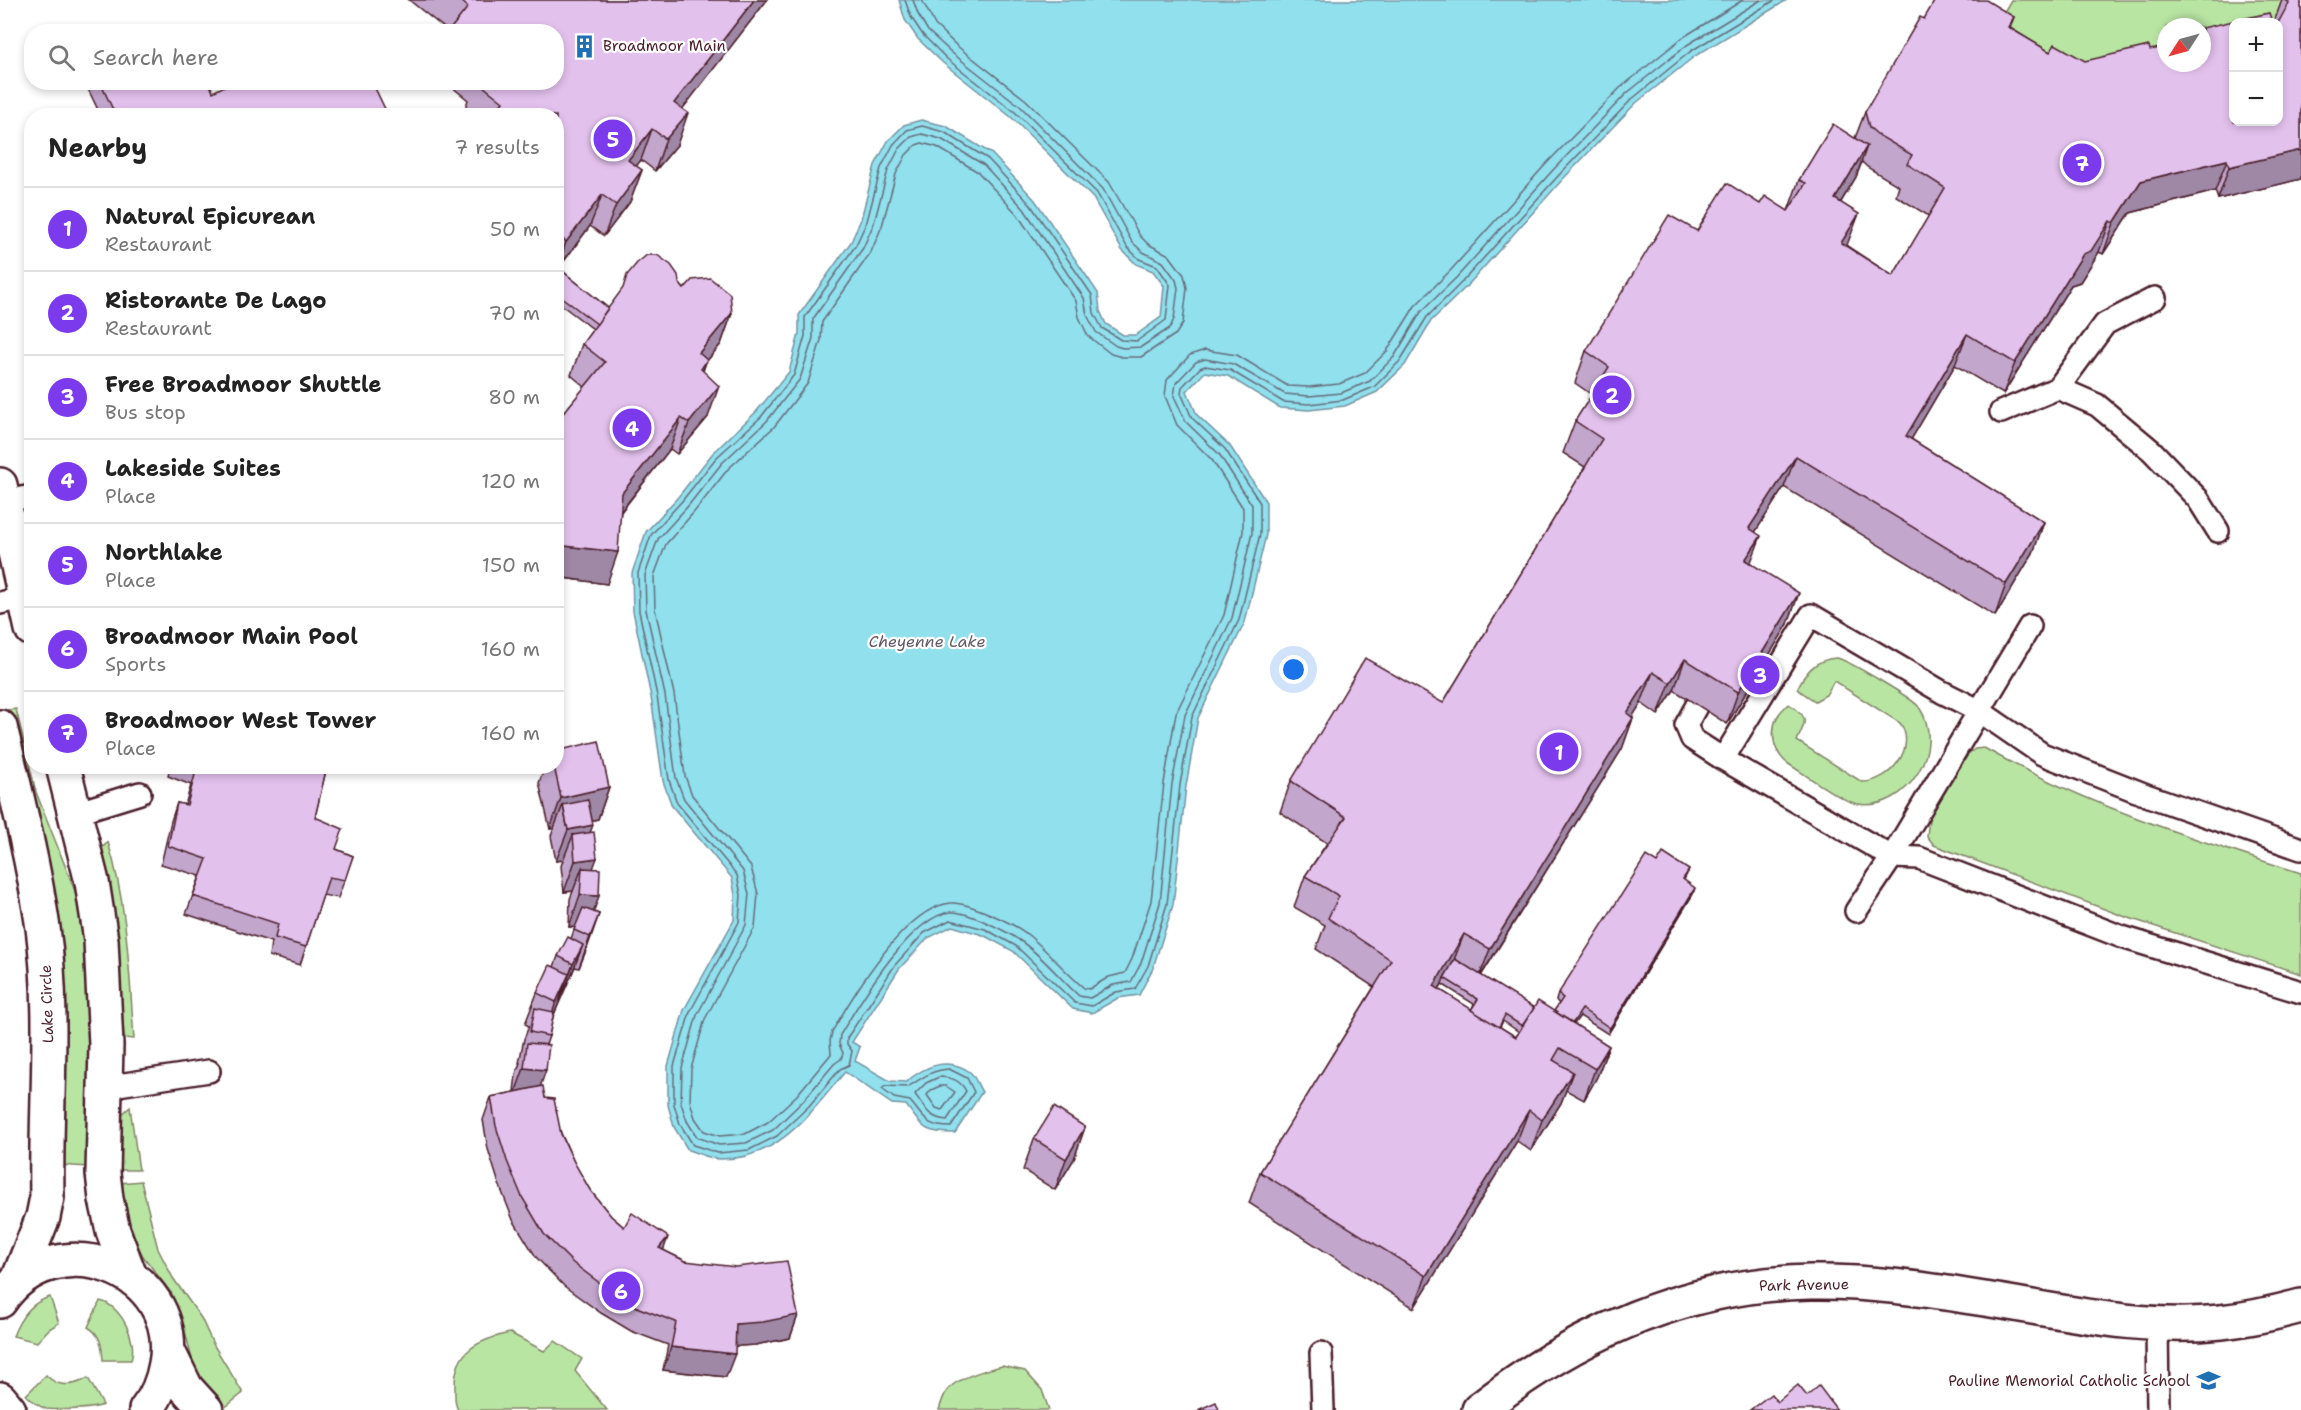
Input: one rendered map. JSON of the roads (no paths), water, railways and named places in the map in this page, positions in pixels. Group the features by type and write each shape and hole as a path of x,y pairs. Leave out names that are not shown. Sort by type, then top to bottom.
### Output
{"main road":[{"path":"12,494 19,599"},
{"name":"Lake Circle","path":"0,727 37,896 46,960 48,1037 47,1197 43,1217 9,1291"},
{"path":"65,774 92,882 101,940 106,1045 103,1173 113,1231 130,1276"},
{"path":"9,1291 38,1267 61,1260 109,1265 130,1276 151,1296 164,1322 168,1351 163,1382 147,1410"},
{"name":"Park Avenue","path":"1479,1410 1555,1357 1619,1323 1681,1301 1743,1287 1811,1282 1892,1286 2157,1324 2221,1322 2301,1306"},
{"path":"168,1351 186,1388 206,1410"},
{"path":"0,1399 9,1410"}],"lane":[{"path":"2001,411 2058,388 2105,324 2155,298"},
{"path":"2058,388 2097,405 2152,451 2198,499 2218,531"},
{"path":"1723,759 1803,611 1942,692 1978,710 2042,754 2148,796 2301,849"},
{"path":"1856,911 1892,857 2030,626"},
{"path":"1697,705 1686,725 1692,739 1892,857 1919,858 2122,937 2301,992"},
{"path":"75,813 140,793"},
{"path":"105,1087 209,1071"},
{"path":"2157,1324 2158,1410"},
{"path":"1321,1353 1323,1410"}],"water":[{"name":"Cheyenne Lake","path":"899,0 1787,0 1695,56 1636,103 1563,179 1467,286 1431,321 1405,365 1377,392 1345,406 1309,410 1280,408 1228,376 1205,372 1187,391 1197,415 1230,446 1266,502 1266,535 1245,622 1198,718 1186,786 1173,905 1153,968 1139,995 1118,998 1092,1013 1073,1009 1013,951 983,935 952,926 928,938 899,969 852,1042 860,1047 855,1061 890,1081 906,1082 921,1071 936,1065 953,1065 970,1072 982,1092 955,1133 937,1132 926,1128 906,1105 892,1104 845,1072 806,1118 776,1143 760,1152 741,1157 716,1159 688,1150 674,1127 668,1105 668,1066 684,1010 734,920 735,895 732,878 672,806 663,781 651,697 633,611 632,573 646,532 678,497 712,454 756,412 789,372 799,334 799,315 851,242 861,219 875,165 888,141 904,125 921,120 946,126 992,154 1035,200 1098,293 1100,311 1106,324 1123,335 1136,335 1161,317 1164,286 1153,271 1136,264 1122,250 1093,198 1011,117 943,63 918,39 905,20"}],"place":[{"name":"Broadmoor Main","path":"585,46"},
{"name":"Northlake","path":"613,139"},
{"name":"Broadmoor West Tower","path":"2082,163"},
{"name":"Ristorante De Lago","path":"1612,395"},
{"name":"Lakeside Suites","path":"632,428"},
{"name":"Free Broadmoor Shuttle","path":"1760,675"},
{"name":"Natural Epicurean","path":"1559,752"},
{"name":"Broadmoor Main Pool","path":"621,1291"},
{"name":"Pauline Memorial Catholic School","path":"2208,1381"}]}
